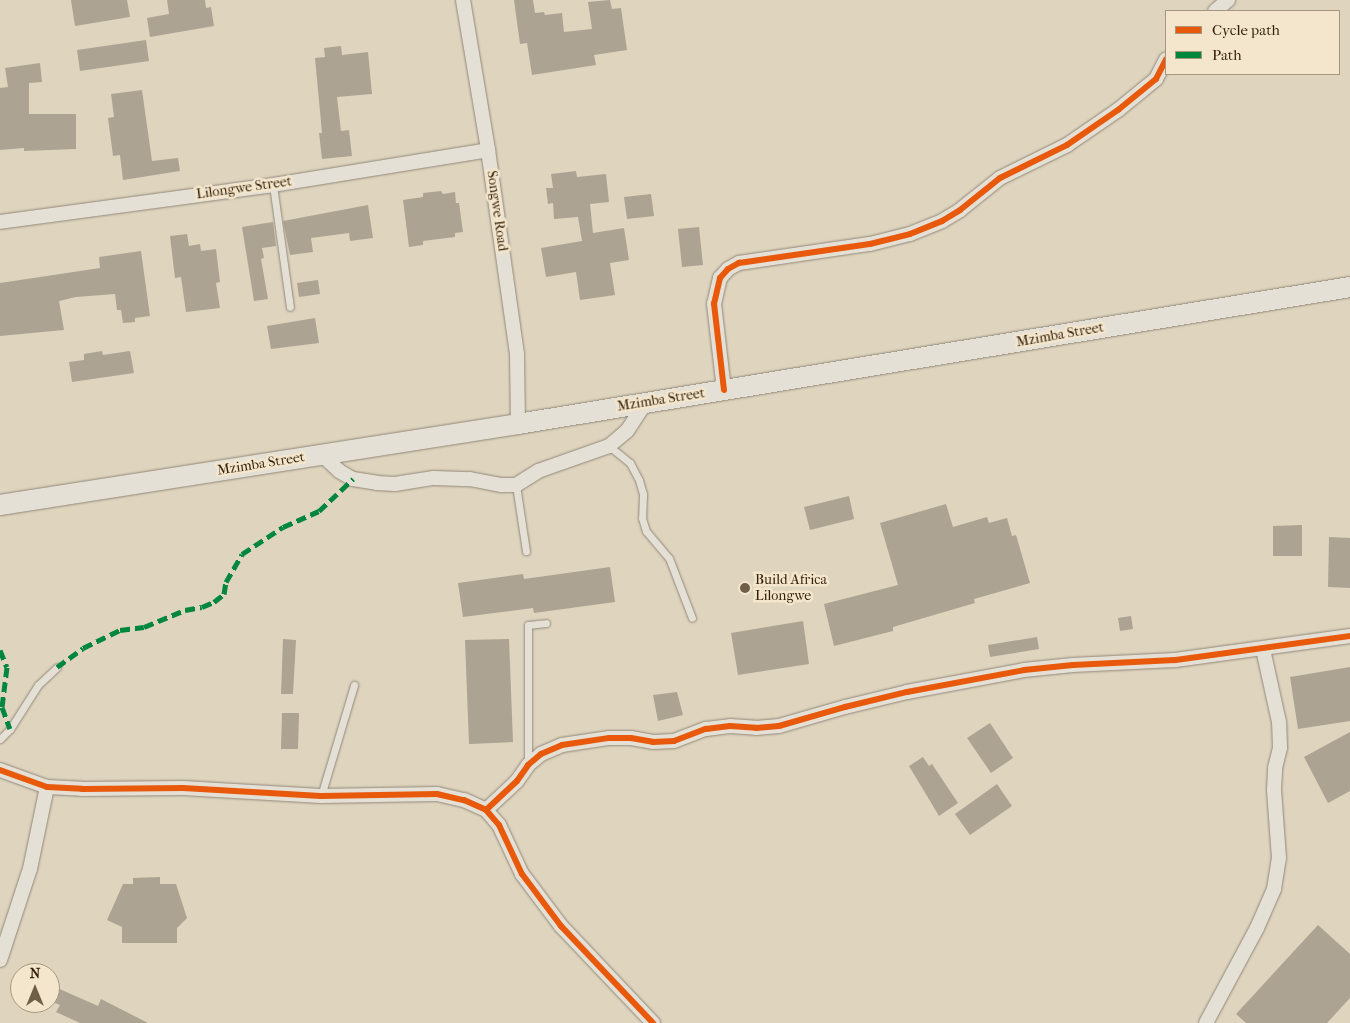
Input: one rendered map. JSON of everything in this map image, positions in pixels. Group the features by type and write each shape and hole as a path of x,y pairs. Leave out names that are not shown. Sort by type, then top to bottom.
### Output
{"main road":[{"name":"Mzimba Street","path":"0,505 518,424 1350,287"}],"street":[{"name":"Songwe Road","path":"463,0 488,150 517,354 518,424"},
{"path":"1216,10 1228,0"},
{"path":"724,390 714,304 720,278 728,269 739,263 870,244 910,234 942,221 960,210 1000,178 1067,145 1126,105 1156,79 1165,61"},
{"name":"Lilongwe Street","path":"0,222 274,184 488,150"},
{"path":"322,455 339,471 353,479 377,484 395,484 434,478 470,479 502,485 516,485 538,471 609,446 627,430 645,403"},
{"path":"486,810 517,781 528,765 541,754 562,745 609,738 631,738 653,742 674,741 706,730 730,726 756,728 779,726 907,692 1024,670 1073,665 1174,660 1350,636"},
{"path":"1206,1023 1257,928 1274,889 1279,858 1274,790 1280,748 1279,722 1263,649"},
{"path":"0,770 47,787 82,789 183,788 321,796 438,794 464,800 486,810 499,825 522,874 561,926 652,1023"},
{"path":"0,960 30,869 47,787"}],"lane":[{"path":"274,184 290,307"},
{"path":"609,446 630,463 639,480 643,494 642,518 646,531 669,558 692,618"},
{"path":"516,485 526,551"},
{"path":"528,765 528,625 546,623"},
{"path":"0,739 10,729 38,685 57,667"},
{"path":"321,796 354,685"}],"building":[{"path":"71,0 127,0 130,17 75,26"},
{"path":"167,0 205,0 206,8 211,7 214,26 150,37 147,18 169,14"},
{"path":"514,0 533,0 535,13 544,12 545,15 562,13 564,32 592,29 588,2 610,0 612,9 621,8 627,50 594,55 596,65 532,75 527,43 520,44"},
{"path":"146,40 149,61 80,71 77,50"},
{"path":"341,46 342,55 368,52 372,94 337,97 341,131 349,130 352,156 322,159 319,133 322,133 315,58 325,57 324,48"},
{"path":"40,63 42,82 29,83 29,114 76,114 76,149 24,151 24,148 0,150 0,88 8,87 5,68"},
{"path":"142,90 152,161 178,158 180,171 123,180 120,155 113,156 108,118 114,117 111,94"},
{"path":"576,171 577,177 606,174 609,202 590,204 593,233 624,228 629,260 610,263 615,295 580,300 576,272 546,277 541,248 582,241 578,217 554,219 553,203 548,204 546,188 553,188 551,174"},
{"path":"441,191 443,194 455,192 456,203 459,203 463,232 455,233 455,237 423,241 423,245 409,247 403,200 423,197 423,193"},
{"path":"651,194 654,216 627,219 624,197"},
{"path":"368,205 373,238 350,241 349,233 311,238 313,252 290,255 283,221"},
{"path":"273,222 276,246 262,248 264,258 261,259 268,299 254,301 242,227"},
{"path":"699,227 703,265 682,267 678,229"},
{"path":"187,234 189,246 200,244 201,251 216,249 220,282 216,283 220,308 186,312 181,277 175,278 170,236"},
{"path":"141,251 150,316 135,318 135,322 123,323 121,310 117,310 115,294 76,297 59,301 64,330 0,336 0,283 100,268 99,257"},
{"path":"318,280 320,294 299,297 297,283"},
{"path":"315,318 319,343 271,349 267,326"},
{"path":"102,351 103,355 130,351 134,373 72,382 69,362 84,360 84,354"},
{"path":"849,496 854,519 810,530 804,507"},
{"path":"946,504 953,527 987,517 989,523 1007,518 1012,536 1016,535 1030,583 974,599 975,603 893,627 893,631 834,646 824,604 898,585 880,523"},
{"path":"1302,525 1302,556 1273,556 1273,526"},
{"path":"1329,537 1350,538 1350,588 1328,587"},
{"path":"610,567 615,602 534,613 533,608 463,617 458,583 523,574 524,579"},
{"path":"1131,616 1133,629 1120,631 1118,618"},
{"path":"803,621 809,664 738,675 731,633"},
{"path":"1037,637 1039,649 990,657 988,645"},
{"path":"283,639 296,640 293,694 281,694"},
{"path":"509,639 513,742 469,744 465,640"},
{"path":"1350,667 1350,721 1298,729 1290,677"},
{"path":"677,692 683,715 658,721 653,695"},
{"path":"282,713 299,713 298,749 281,749"},
{"path":"990,723 1013,758 991,773 967,738"},
{"path":"1350,732 1350,791 1328,803 1304,757"},
{"path":"923,757 929,766 932,764 958,803 939,816 909,766"},
{"path":"997,784 1012,806 970,835 955,814"},
{"path":"160,877 160,884 176,884 187,918 177,928 177,943 122,943 122,927 107,920 123,884 133,884 133,878"},
{"path":"1318,925 1350,954 1350,998 1327,1023 1246,1023 1236,1014"},
{"path":"60,989 98,1006 101,999 148,1023 80,1023 58,1013 60,1013"}],"marked path":[{"path":"57,667 83,648 120,630 144,627 185,610 202,607 214,602 224,594 226,582 242,554 283,527 319,511 353,479"},
{"path":"0,650 7,667 2,707 10,729"}],"cycle path":[{"path":"724,390 714,304 720,278 728,269 739,263 870,244 910,234 942,221 960,210 1000,178 1067,145 1118,110 1156,79 1165,61"},
{"path":"486,810 517,781 528,765 541,754 562,745 609,738 631,738 653,742 674,741 706,729 730,726 756,728 779,726 907,692 1024,670 1073,665 1175,660 1350,636"},
{"path":"0,770 47,787 82,789 183,788 321,796 437,794 464,800 486,810 499,825 522,874 561,926 653,1023"}],"place":[{"name":"Build Africa Lilongwe","path":"745,588"}]}
